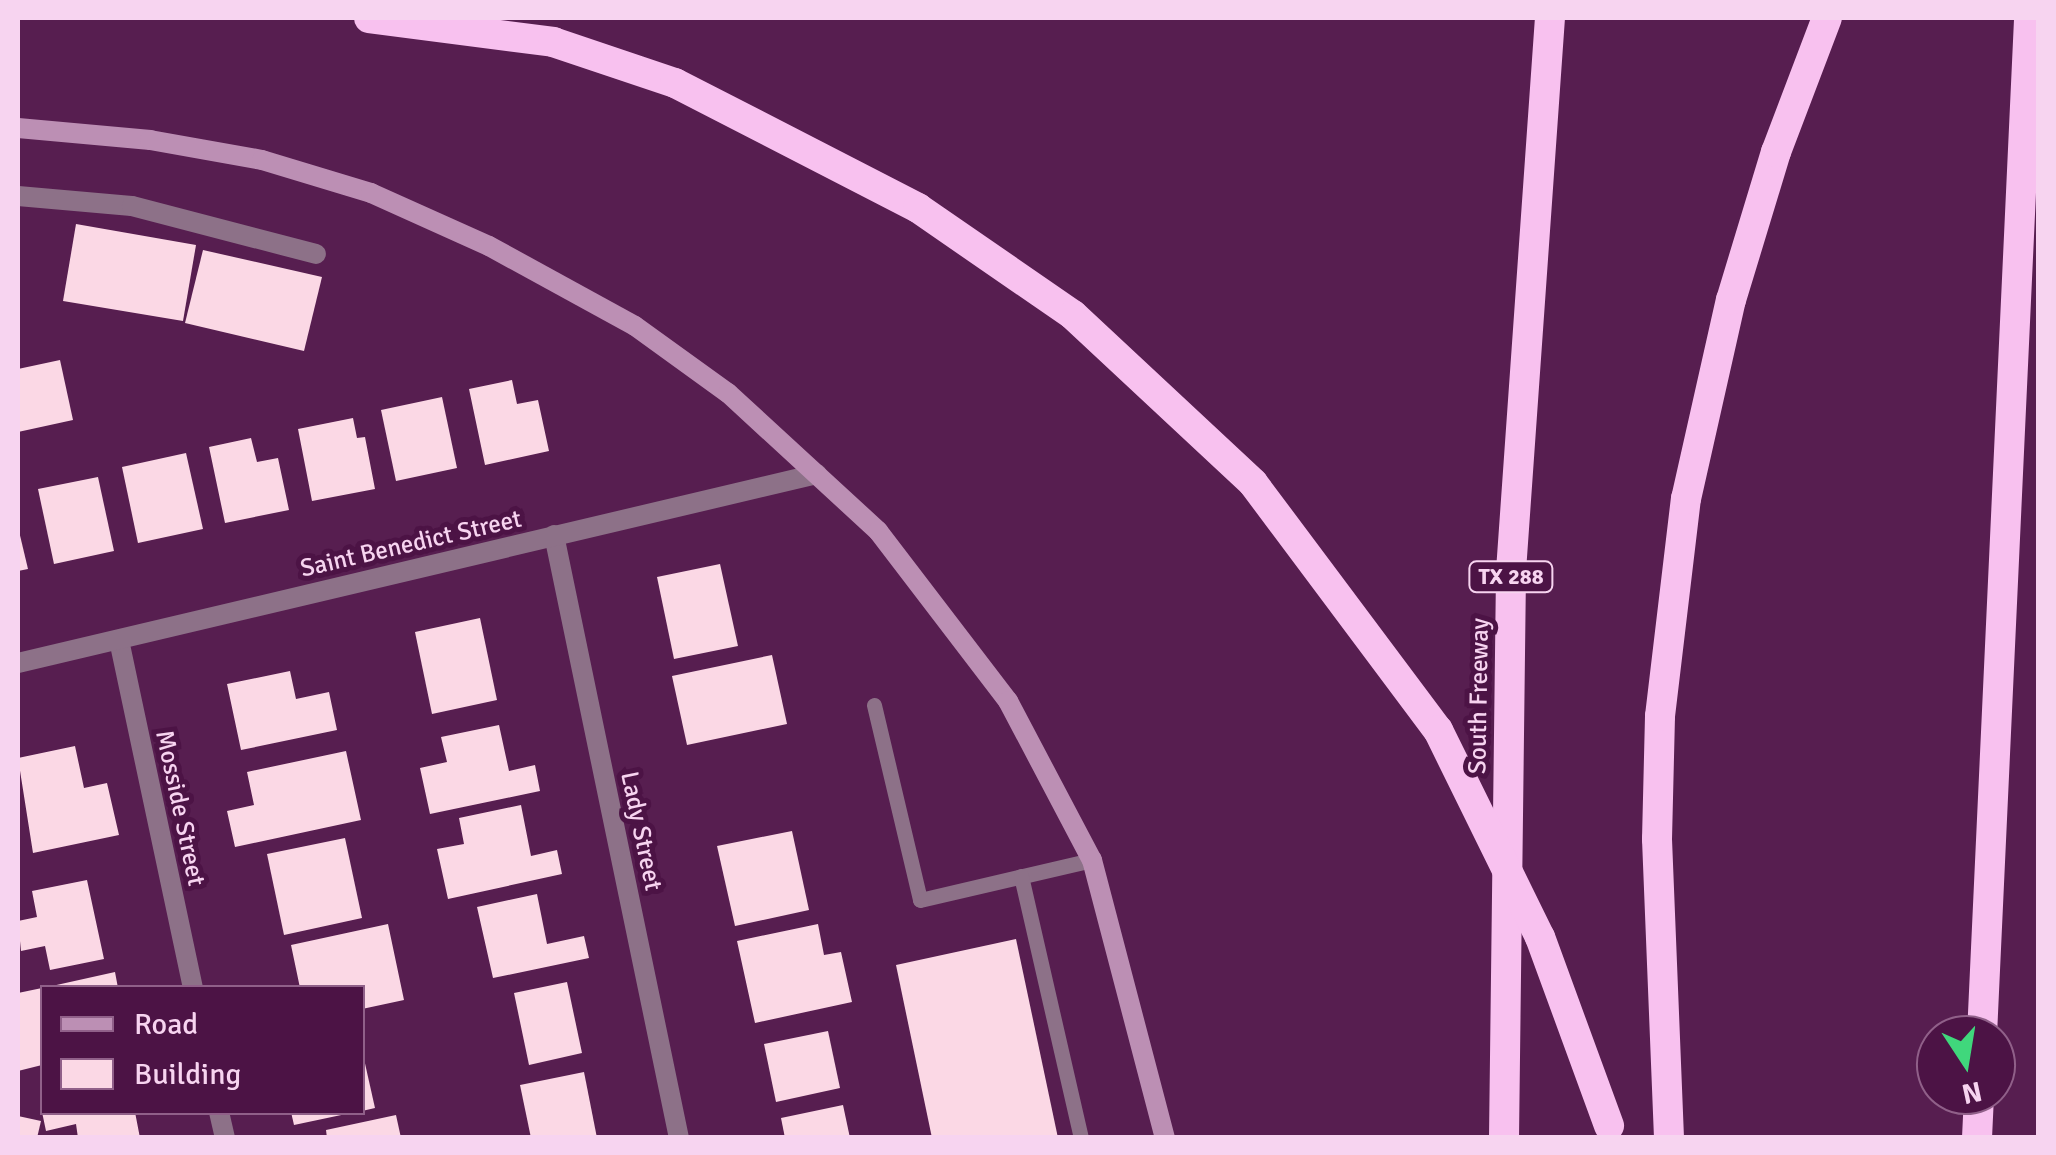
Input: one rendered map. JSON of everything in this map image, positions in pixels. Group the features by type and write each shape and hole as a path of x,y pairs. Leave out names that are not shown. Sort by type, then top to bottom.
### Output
{"highway":[{"path":"369,18 553,42 675,83 918,208 1073,316 1253,483 1438,730 1540,937 1611,1132"},
{"name":"South Freeway","path":"1504,1138 1511,570 1550,18"},
{"path":"1668,1138 1657,822 1660,716 1686,500 1732,300 1776,152 1827,18"},
{"path":"1983,1015 2029,18"}],"main road":[{"path":"18,128 150,140 262,160 371,192 489,246 635,326 728,393 816,474 938,602 1008,701 1092,860 1165,1138"}],"street":[{"path":"18,196 132,206 316,254"},
{"name":"Saint Benedict Street","path":"18,663 816,474"},
{"name":"Lady Street","path":"554,535 678,1138"},
{"name":"Mosside Street","path":"119,640 192,985"}],"lane":[{"path":"874,706 920,900 1092,860"},
{"path":"1022,876 1082,1138"}],"building":[{"path":"76,224 196,245 183,321 63,301"},
{"path":"203,250 322,277 304,351 185,323"},
{"path":"60,360 73,420 18,432 18,369"},
{"path":"512,380 517,404 538,400 549,451 485,465 469,389"},
{"path":"442,397 457,468 396,481 381,410"},
{"path":"353,418 357,438 365,437 375,489 312,501 298,429"},
{"path":"251,438 257,462 278,458 289,510 225,523 209,447"},
{"path":"186,453 203,529 138,543 122,467"},
{"path":"98,477 114,551 54,564 38,489"},
{"path":"18,527 28,569 18,571"},
{"path":"720,564 738,646 674,659 657,577"},
{"path":"480,618 497,700 432,714 415,632"},
{"path":"772,655 787,724 687,745 672,676"},
{"path":"290,671 296,699 329,692 337,730 241,750 227,684"},
{"path":"499,725 509,771 535,765 540,791 430,814 420,768 447,762 441,737"},
{"path":"75,746 84,788 107,783 119,835 33,853 18,758"},
{"path":"346,751 361,820 235,847 227,811 254,805 247,772"},
{"path":"521,805 531,856 557,850 562,874 448,899 437,849 464,844 459,818"},
{"path":"792,831 809,910 735,926 717,846"},
{"path":"345,838 362,918 284,935 267,854"},
{"path":"87,880 104,959 50,970 45,946 21,951 18,921 37,917 32,891"},
{"path":"537,894 547,944 584,936 589,958 493,978 477,907"},
{"path":"388,924 404,1000 365,1008 365,985 299,985 291,945"},
{"path":"818,924 824,955 841,952 852,1002 755,1023 737,941"},
{"path":"1016,939 1058,1138 932,1138 896,965"},
{"path":"115,972 117,985 56,985"},
{"path":"567,982 582,1053 529,1065 514,993"},
{"path":"40,988 40,1066 18,1071 18,993"},
{"path":"828,1031 840,1088 776,1102 764,1044"},
{"path":"365,1063 375,1108 365,1110"},
{"path":"584,1072 597,1138 531,1138 520,1085"},
{"path":"843,1105 850,1138 785,1138 781,1118"},
{"path":"43,1115 136,1115 140,1138 78,1138 76,1124 46,1131"},
{"path":"292,1115 341,1115 294,1125"},
{"path":"396,1115 401,1138 327,1138 326,1130"},
{"path":"18,1116 41,1121 37,1138 18,1138"}]}
